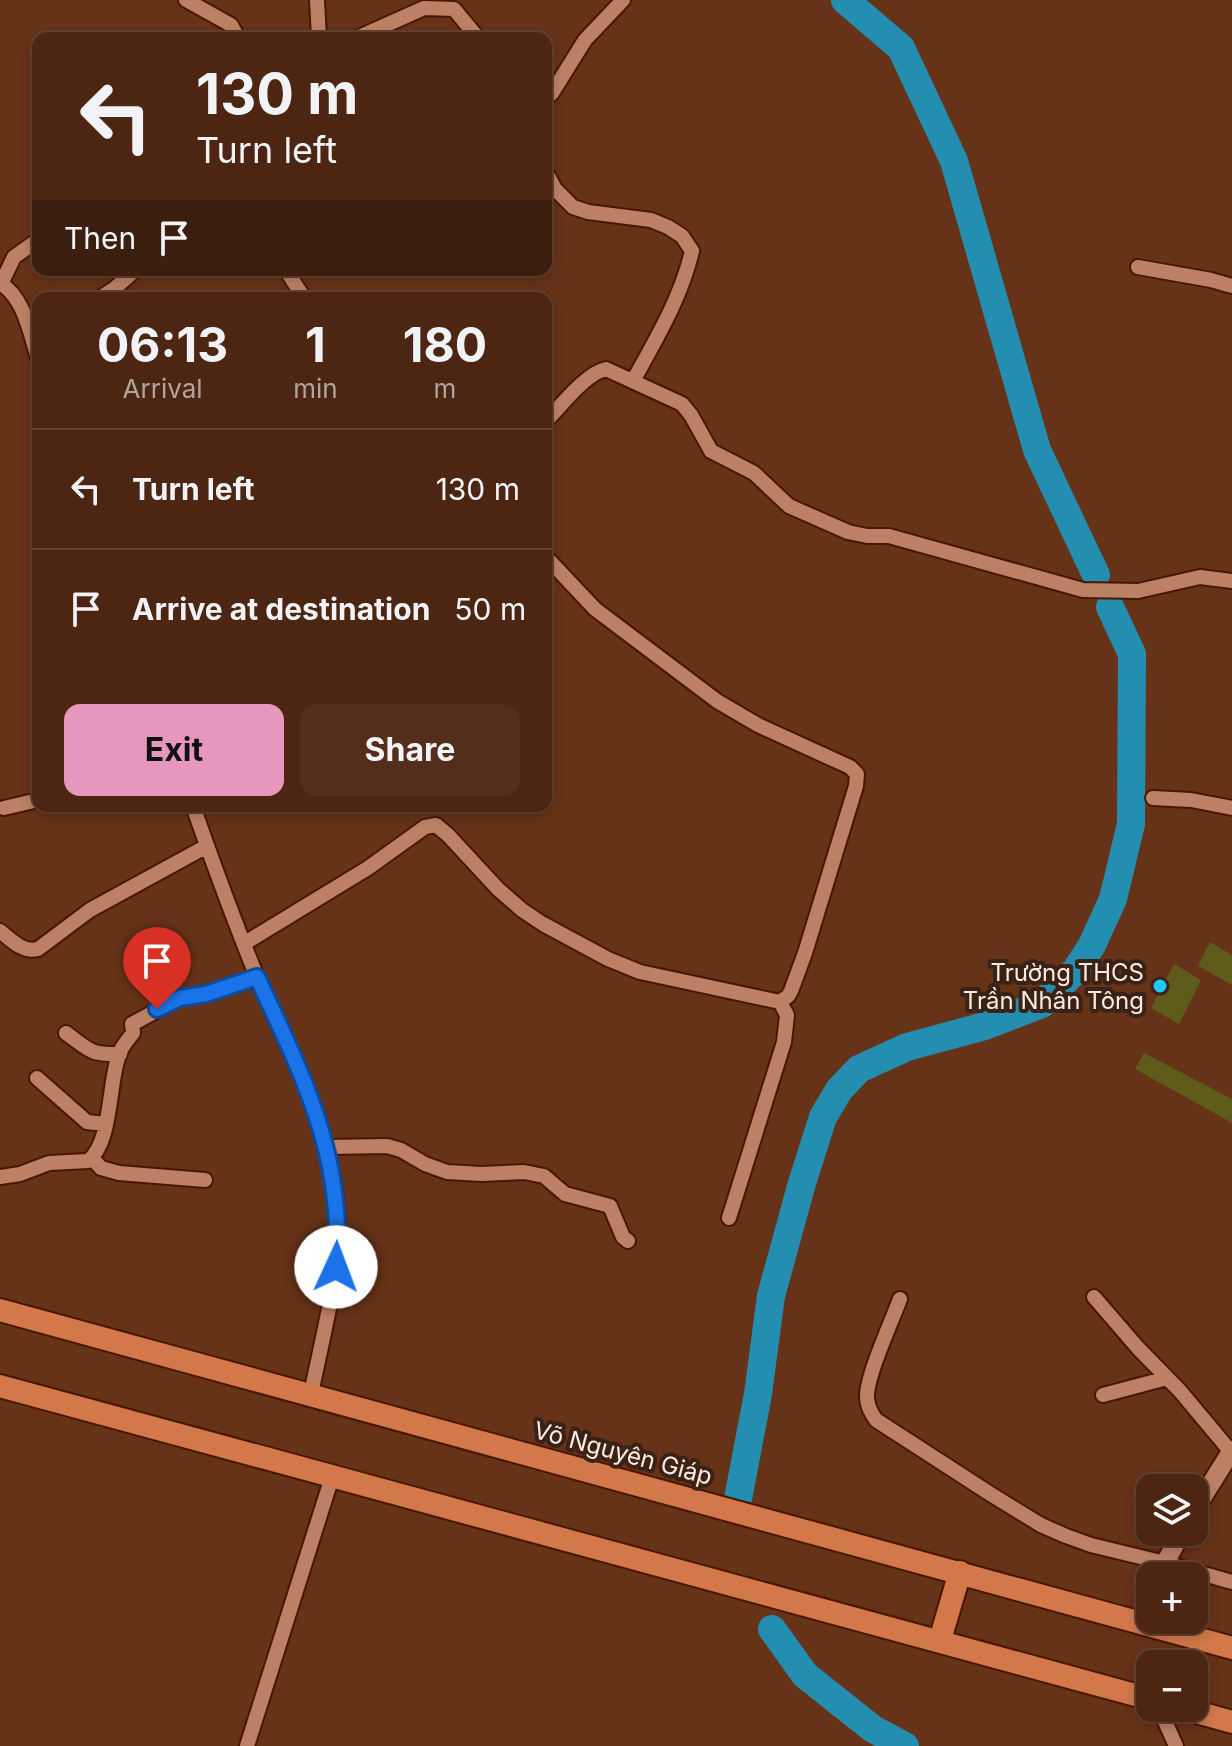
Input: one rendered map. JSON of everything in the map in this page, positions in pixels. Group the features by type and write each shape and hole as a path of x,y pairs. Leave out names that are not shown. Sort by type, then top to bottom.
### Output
{"main road":[{"name":"Võ Nguyên Giáp","path":"0,1310 1136,1622"},
{"path":"0,1386 1136,1695"},
{"path":"940,1640 960,1572"},
{"name":"Võ Nguyên Giáp","path":"1181,1634 1232,1648"},
{"path":"1208,1715 1232,1722"}],"street":[{"path":"186,0 231,25 235,32"},
{"path":"317,0 319,32"},
{"path":"552,93 585,40 623,0"},
{"path":"370,32 424,8 454,9 473,32"},
{"path":"552,183 573,207 588,212 651,220 682,236 692,251 687,274 671,311 633,381"},
{"path":"32,244 14,257 0,283 11,291 32,322"},
{"path":"1138,267 1232,286"},
{"path":"109,292 128,276"},
{"path":"552,415 589,377 606,369 682,404 711,451 754,473 789,506 848,532 889,536 1083,590 1138,591 1200,577 1232,581"},
{"path":"245,943 368,868 425,827 436,825 522,910 608,959 640,972 780,1002 788,996 805,953 856,786 855,770 745,719 709,696 595,609 552,563"},
{"path":"1153,798 1191,800 1232,808"},
{"path":"4,808 32,801"},
{"path":"195,812 257,977 314,1105 326,1147 337,1206 338,1242 311,1394"},
{"path":"0,931 27,949 38,949 90,910 207,846"},
{"path":"0,1177 20,1174 49,1163 88,1161 92,1158 105,1124 120,1050 133,1033 132,1024 180,998 206,994 257,977"},
{"path":"729,1218 784,1042 787,1015 780,1002"},
{"path":"66,1033 91,1052 120,1054"},
{"path":"37,1078 87,1122 105,1124"},
{"path":"326,1147 387,1146 447,1172 524,1172 544,1176 565,1194 610,1206 623,1237 628,1241"},
{"path":"92,1158 108,1171 205,1180"},
{"path":"1094,1297 1231,1451 1208,1485"},
{"path":"900,1299 868,1384 867,1401 876,1420 1041,1525 1141,1562"},
{"path":"1103,1395 1167,1378"},
{"path":"247,1746 332,1477"},
{"path":"1208,1578 1232,1582"},
{"path":"1165,1722 1176,1746"}],"building":[{"path":"1210,942 1232,955 1232,985 1198,966"},
{"path":"1174,964 1201,980 1179,1024 1151,1008"},
{"path":"1144,1053 1232,1099 1232,1123 1135,1069"}],"waterway":[{"path":"845,0 901,48 954,161 1037,450 1096,575"},
{"path":"737,1504 758,1394 771,1296 823,1117 839,1090 859,1069 907,1047 985,1026 1042,1004 1076,970 1092,945 1113,899 1131,824 1132,654 1110,607"},
{"path":"772,1629 805,1675 873,1729 905,1746"}],"place":[{"name":"Trường THCS Trần Nhân Tông","path":"1160,986"}],"route":[{"path":"157,1009 180,998 206,994 257,977 289,1044 324,1137 337,1206 336,1267"}]}
